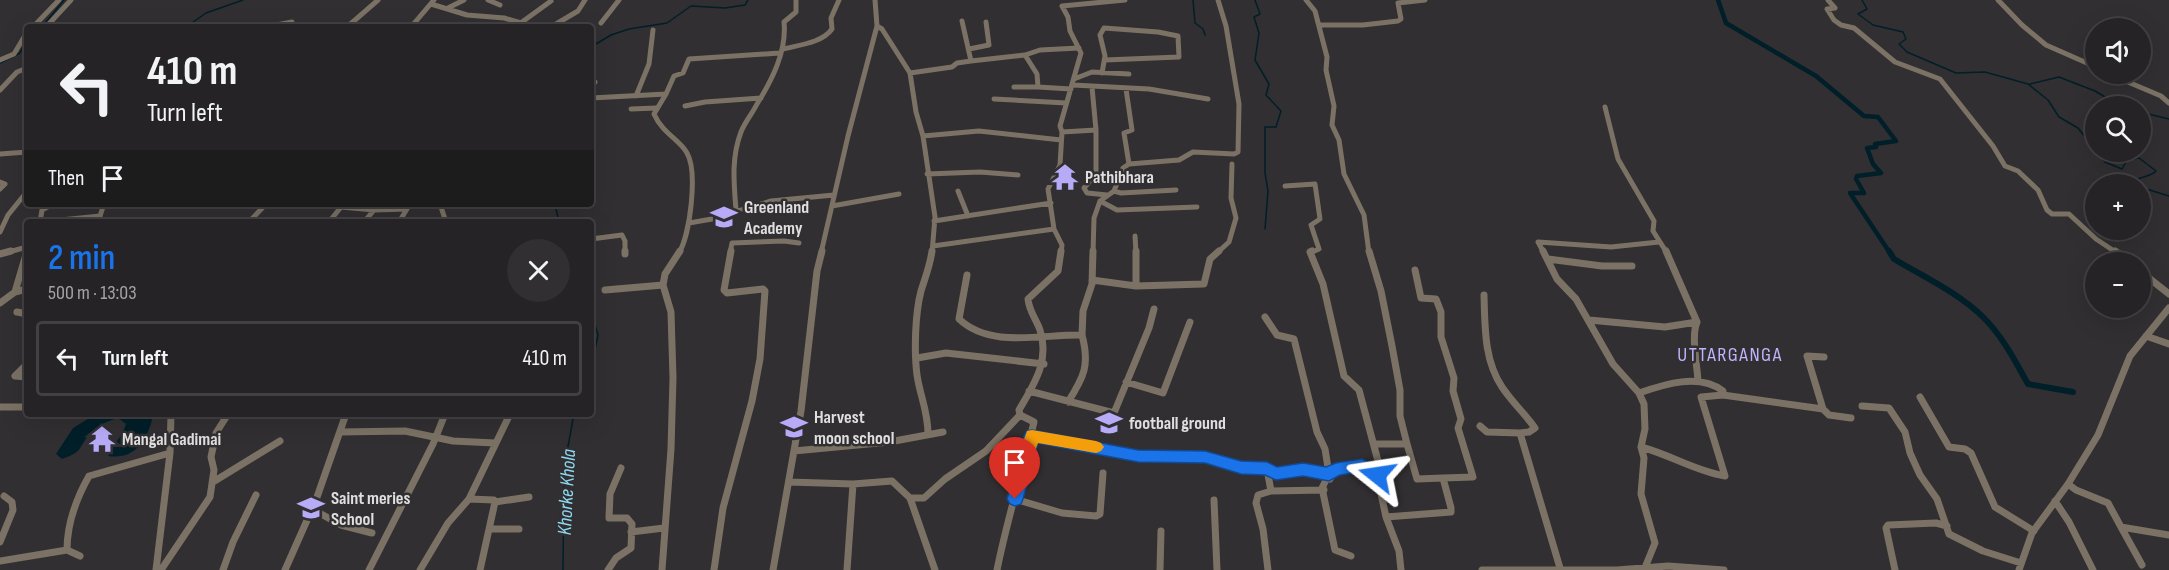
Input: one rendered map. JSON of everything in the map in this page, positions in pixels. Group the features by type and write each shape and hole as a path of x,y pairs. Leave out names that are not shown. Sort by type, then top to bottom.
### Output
{"street":[{"path":"36,24 59,0"},
{"path":"49,24 71,0"},
{"path":"350,24 378,0"},
{"path":"448,8 464,0"},
{"path":"488,0 500,5"},
{"path":"556,24 578,11 585,0"},
{"path":"601,23 619,0"},
{"path":"736,210 732,166 742,130 761,98 781,51 785,35 784,22 796,12 796,0"},
{"path":"662,570 671,449 673,378 671,312 663,285 665,274 683,246 689,223 692,183 687,153 660,127 654,114 674,76 683,73 689,59 781,51 819,39 832,29 831,18 840,0"},
{"path":"774,570 794,451 817,271 871,42 877,26 874,0"},
{"path":"910,498 924,498 945,479 986,451 1020,415 1019,410 1044,364 1045,352 1042,336 1028,306 1028,299 1058,271 1062,244 1054,229 1048,189 1060,165 1062,132 1060,126 1076,63 1081,53 1070,31 1068,17 1062,6 1068,2 1125,0"},
{"path":"1068,402 1087,367 1088,354 1082,335 1083,311 1090,297 1094,218 1100,201 1114,191 1123,168 1129,164 1179,160 1193,152 1234,154 1238,152 1239,104 1226,26 1218,0"},
{"path":"1306,0 1315,11 1320,27 1332,93 1332,125 1339,140 1344,174 1364,215 1369,252 1378,281 1400,390 1400,416 1417,479 1473,477 1458,428 1461,419 1453,392 1454,378 1450,359 1441,337 1441,312 1436,299 1421,298 1415,270"},
{"path":"1320,27 1322,25 1363,25 1398,21 1401,19 1398,3 1425,0"},
{"path":"1828,0 1835,8 1827,9 1832,19 1848,28 1854,28 1873,46 1896,62 1943,83 1993,146 2005,166 2018,171 2038,190 2047,210 2052,214 2068,214 2096,239 2116,252"},
{"path":"1998,0 2022,25 2046,45 2085,62"},
{"path":"522,22 551,1"},
{"path":"414,24 432,2 467,15 504,18 527,24"},
{"path":"962,21 971,61"},
{"path":"969,49 989,45 986,22"},
{"path":"877,26 882,29 890,44 906,62 910,73 916,112 923,136 934,221 933,246 921,292 916,339 917,375 928,415 928,434"},
{"path":"1102,73 1105,60 1100,35 1104,28 1158,32 1178,36 1179,57 1105,60"},
{"path":"636,96 647,74 654,37 653,30"},
{"path":"0,60 14,54 24,37"},
{"path":"910,73 952,68 957,63 1025,55 1040,50 1079,48"},
{"path":"1025,55 1037,74 1038,87"},
{"path":"0,90 17,72 24,69"},
{"path":"1072,85 1092,72 1129,74"},
{"path":"2133,84 2161,96 2169,103"},
{"path":"1014,87 1072,85 1149,89 1208,99"},
{"path":"1092,87 1093,102 1097,111 1096,174 1084,188 1087,193 1107,195"},
{"path":"1126,89 1132,130 1124,134 1129,164"},
{"path":"594,98 666,94"},
{"path":"685,106 713,101 761,98"},
{"path":"994,99 1066,104"},
{"path":"1605,107 1618,159 1654,221 1653,231 1672,261 1698,322 1693,332 1697,351 1698,381"},
{"path":"631,109 656,108"},
{"path":"1062,132 1096,130"},
{"path":"923,136 979,131 1061,140"},
{"path":"0,154 24,152"},
{"path":"1092,280 1136,286 1204,284 1210,259 1229,242 1236,218 1231,198 1232,164"},
{"path":"927,174 980,171 1018,175"},
{"path":"0,182 4,184 0,189"},
{"path":"1285,186 1316,184 1320,219 1311,225 1319,249 1310,252 1323,284 1344,376 1359,390 1378,461 1377,475 1386,517 1399,551 1401,570"},
{"path":"1114,191 1121,193 1176,190"},
{"path":"958,191 968,216"},
{"path":"0,232 8,215 24,195"},
{"path":"689,223 712,219 771,201 815,195 834,195"},
{"path":"832,206 899,195"},
{"path":"1100,201 1117,210 1197,207"},
{"path":"934,221 1051,203"},
{"path":"40,219 42,210 48,207"},
{"path":"252,219 263,207"},
{"path":"330,219 340,207"},
{"path":"355,207 374,210 408,207"},
{"path":"366,219 374,210"},
{"path":"933,246 1054,229"},
{"path":"594,239 622,235 625,241 625,254"},
{"path":"1135,236 1138,254 1134,269 1136,286"},
{"path":"714,570 723,508 753,401 763,332 765,291 763,289 727,293 724,290 732,243 784,241 799,243"},
{"path":"1644,569 1654,543 1641,494 1644,458 1641,447 1645,433 1645,415 1639,393 1613,364 1576,299 1557,279 1538,242 1611,247 1659,242"},
{"path":"0,254 24,248"},
{"path":"1548,259 1602,266 1632,266"},
{"path":"15,292 24,261"},
{"path":"968,275 959,319 975,334 1082,335"},
{"path":"2151,280 2169,294"},
{"path":"605,290 663,285"},
{"path":"0,303 15,292 24,290"},
{"path":"1480,426 1487,432 1520,433 1529,432 1535,428 1498,380 1491,364 1485,333 1484,295"},
{"path":"1862,406 1889,408 1905,432 1910,453 1920,475 1937,499 1949,534 1955,539 2020,566 2034,531 2068,484 2098,435 2130,356 2169,308"},
{"path":"1029,391 1114,413 1125,395 1126,382 1152,325 1154,309"},
{"path":"17,312 24,313"},
{"path":"1265,317 1276,334 1294,339 1317,432 1325,449 1329,474"},
{"path":"1589,320 1665,327 1698,322"},
{"path":"1126,382 1163,393 1190,322"},
{"path":"2146,336 2169,344"},
{"path":"917,358 946,353 1044,364"},
{"path":"1822,409 1807,356 1824,357"},
{"path":"24,367 15,376 24,377"},
{"path":"1639,393 1662,386 1698,381 1718,385 1723,395"},
{"path":"1641,447 1665,453 1707,473 1725,476 1701,397 1723,395 1822,409 1829,415 1851,418"},
{"path":"1920,397 1949,447 1965,449 1971,453 1995,507 2034,531"},
{"path":"0,407 24,406"},
{"path":"997,570 1006,524 1032,436 1034,422 1020,415"},
{"path":"156,570 170,453 171,417"},
{"path":"161,570 206,506 213,482 211,457 214,441 216,433 226,417"},
{"path":"285,570 312,509 345,417"},
{"path":"369,570 444,417"},
{"path":"420,570 448,523 469,499 508,417"},
{"path":"340,432 405,431 453,441 495,443"},
{"path":"794,451 889,442 942,432"},
{"path":"1520,433 1560,568"},
{"path":"1032,436 1138,456 1205,457 1241,468 1267,469 1276,473 1303,470 1329,474"},
{"path":"213,482 280,441"},
{"path":"1374,444 1407,444"},
{"path":"67,550 74,510 89,476 170,453"},
{"path":"1351,556 1335,550 1322,488 1329,474 1336,469 1362,465 1377,475"},
{"path":"608,570 616,558 630,548 632,524 627,518 609,518 610,494 621,468"},
{"path":"1267,469 1271,490"},
{"path":"1268,570 1263,529 1256,503 1258,495 1271,490 1322,488 1326,492 1336,469"},
{"path":"1015,499 1062,513 1092,517 1100,513 1104,473"},
{"path":"1386,517 1451,512 1443,478"},
{"path":"789,482 853,484 892,482 910,498 935,570"},
{"path":"847,570 853,484"},
{"path":"2068,484 2076,490 2108,503 2142,565"},
{"path":"223,570 233,542 256,495"},
{"path":"0,542 13,510 12,502 4,496"},
{"path":"469,499 494,500 495,502 529,497"},
{"path":"1215,500 1217,570"},
{"path":"2055,501 2069,522 2093,570"},
{"path":"480,570 491,530 495,502"},
{"path":"312,509 341,525 372,533"},
{"path":"1895,570 1886,528 1888,525 1936,523 1947,526"},
{"path":"2121,527 2169,535"},
{"path":"631,532 664,528"},
{"path":"491,530 519,529"},
{"path":"1160,570 1161,531"},
{"path":"0,561 67,550 80,556"},
{"path":"1482,570 1560,568 1724,570"}],"water":[{"path":"91,417 150,417 152,420 138,448 117,457 108,456 126,424 118,418 95,429 74,454 62,459 56,454 73,428"}],"waterway":[{"path":"44,24 64,0"},
{"path":"190,24 206,13 243,0"},
{"name":"Khorke Khola","path":"594,45 611,35 629,29 667,23 691,6 725,8 745,5 748,0"},
{"path":"1193,0 1195,23 1203,29 1205,35"},
{"path":"1255,0 1260,14 1254,17 1259,33 1255,60 1269,84 1266,95 1281,111 1276,127 1265,127 1265,173 1268,191 1265,229"},
{"path":"1718,0 1726,23 1816,76 1864,116 1878,117 1896,141 1875,144 1876,147 1867,148 1873,164 1881,173 1857,176 1856,179 1864,193 1850,193 1890,253"},
{"path":"1862,0 1867,9 1858,14 1873,25 1903,32 1906,39 1899,44 1907,52 1956,73 1985,72 2028,84 2048,100 2059,117 2078,128 2105,162 2122,169 2127,160 2139,158 2156,171 2151,174"},
{"path":"0,63 20,53 24,45"},
{"path":"2030,84 2059,77 2103,96"},
{"path":"2151,115 2169,119"},
{"path":"2151,190 2169,196"},
{"name":"Khorke Khola","path":"557,207 558,219"},
{"path":"1889,251 1894,259 1952,293 1984,318 2003,341 2028,384 2073,392"},
{"name":"Khorke Khola","path":"594,321 598,335 594,354"},
{"name":"Khorke Khola","path":"563,570 564,468 573,417"}],"slow traffic":[{"path":"1027,454 1032,436 1096,447"}],"place":[{"name":"Pathibhara","path":"1065,177"},
{"name":"Greenland Academy","path":"724,217"},
{"name":"football ground","path":"1109,423"},
{"name":"Harvest moon school","path":"794,427"},
{"name":"Mangal Gadimai","path":"102,439"},
{"name":"Saint meries School","path":"311,508"}],"district":[{"name":"UTTARGANGA","path":"1730,354"}],"route":[{"path":"1015,499 1032,436 1058,439 1138,456 1205,457 1241,468 1267,469 1276,473 1303,470 1329,474 1336,469 1362,465 1377,475"}]}
